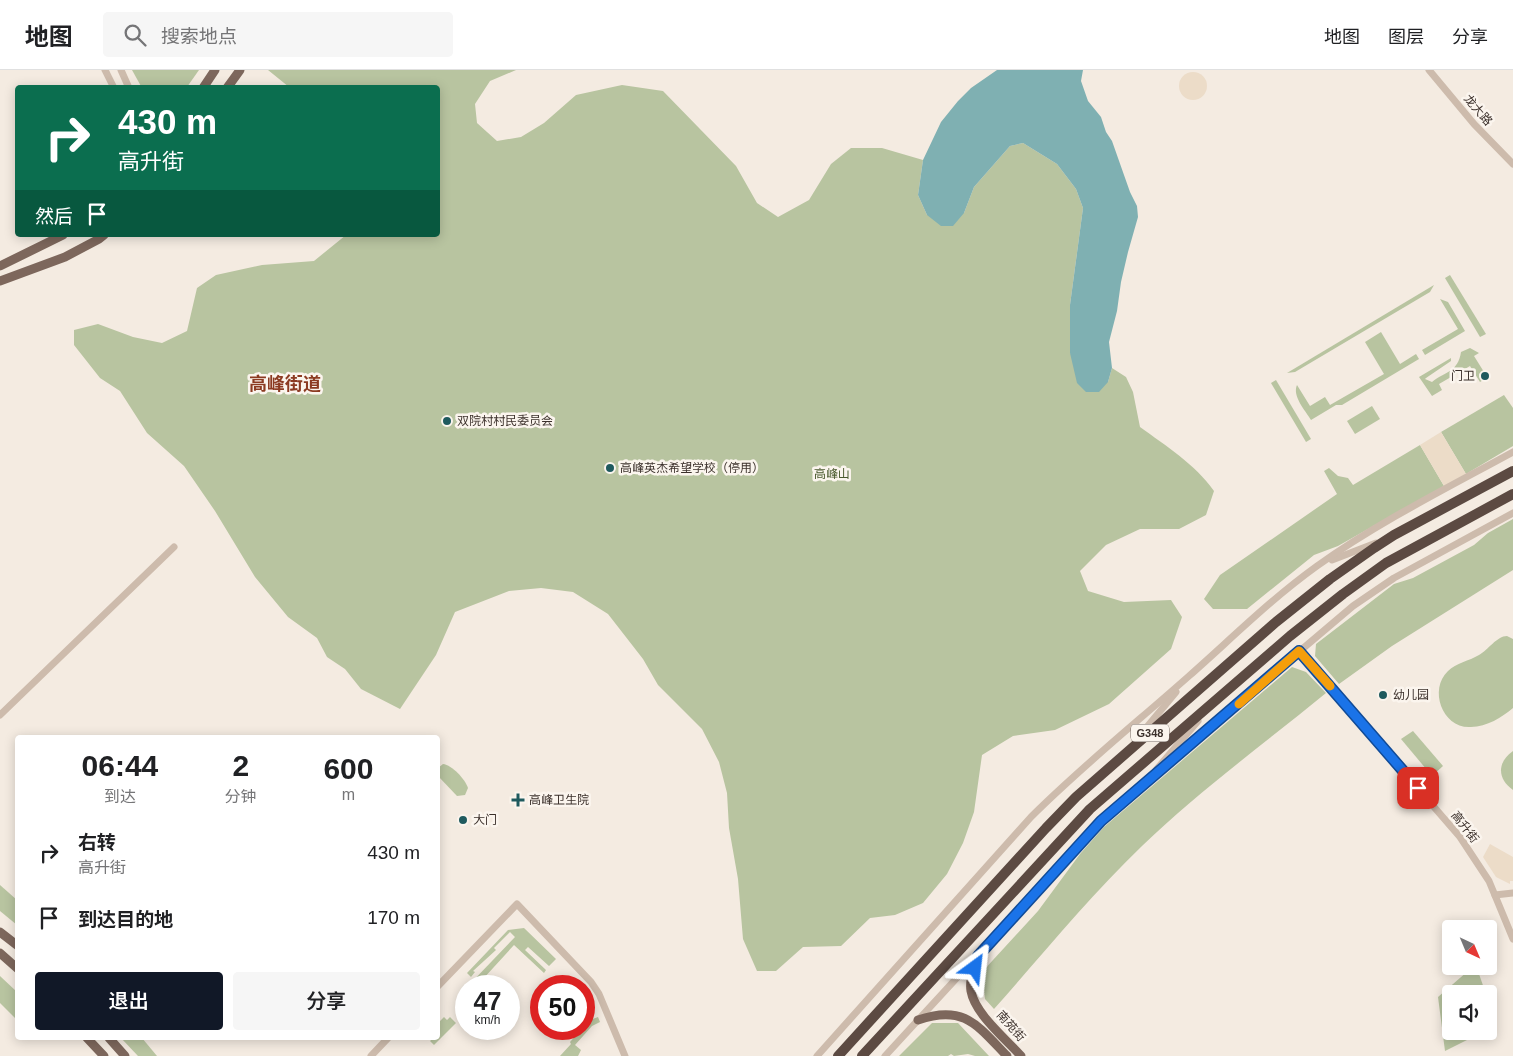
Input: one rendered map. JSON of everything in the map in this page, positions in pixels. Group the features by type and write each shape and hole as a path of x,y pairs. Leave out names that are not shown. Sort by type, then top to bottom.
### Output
{"highway":[{"name":"G348","path":"838,1056 1076,797 1276,622 1330,579 1394,535 1513,472"},
{"name":"G348","path":"862,1056 1090,809 1290,636 1386,563 1513,494"}],"main road":[{"path":"205,85 215,70"},
{"path":"229,85 240,70"},
{"path":"0,266 59,237"},
{"path":"0,281 65,257 102,237"},
{"path":"0,932 15,944"},
{"path":"0,953 15,966"},
{"name":"南苑街","path":"978,956 971,979 971,991 975,1001 986,1018 1021,1056"},
{"path":"918,1020 934,1014 945,1014 969,1020 979,1027 1007,1056"},
{"path":"89,1040 104,1056"},
{"path":"111,1040 125,1056"}],"street":[{"path":"105,70 112,85"},
{"path":"121,70 128,85"},
{"name":"龙大路","path":"1429,70 1474,124 1513,164"},
{"path":"817,1056 1031,817 1066,782 1189,676 1244,625 1317,566 1378,526 1513,452"},
{"path":"885,1056 1101,821 1142,785 1354,606 1394,578 1513,513"},
{"path":"1317,566 1394,535"},
{"path":"0,715 174,547"},
{"name":"高升街","path":"1299,651 1460,837 1482,869 1495,895 1513,940"},
{"path":"1118,762 1189,676"},
{"path":"1142,785 1210,706"},
{"path":"1495,895 1513,893"},
{"path":"440,984 517,904 595,988 625,1056"},
{"path":"371,1056 386,1040"}],"green space":[{"path":"132,70 199,70 188,85 140,85"},
{"name":"高峰山","path":"268,70 516,70 490,81 475,104 477,123 497,141 521,137 544,123 576,95 622,85 663,91 736,166 757,203 778,217 809,200 831,164 851,148 882,148 923,160 918,195 927,215 964,213 974,187 1010,146 1023,143 1057,164 1076,189 1083,208 1070,305 1070,353 1108,382 1112,368 1126,377 1133,392 1140,427 1189,464 1214,491 1206,515 1179,529 1140,529 1106,545 1080,571 1088,591 1124,602 1171,600 1182,617 1171,649 1109,704 1055,730 1013,736 982,755 974,812 963,843 947,874 923,903 895,915 870,918 841,946 803,947 776,971 757,971 743,939 738,879 729,828 727,793 719,762 702,729 658,685 643,659 608,614 573,592 541,588 509,591 455,612 436,655 400,709 361,689 345,669 327,657 317,638 288,617 255,577 215,511 184,466 147,433 120,391 100,378 74,345 74,330 98,324 133,337 162,343 187,331 197,288 216,275 262,265 314,261 344,237 440,237 440,85 287,85"},
{"path":"1450,275 1486,334 1480,337 1445,278"},
{"path":"1434,285 1430,292 1295,372 1287,373"},
{"path":"1440,299 1448,302 1465,331 1425,355 1422,350 1458,329"},
{"path":"1381,332 1400,364 1416,354 1419,359 1342,405 1336,405 1311,420 1296,394 1297,385 1310,406 1325,397 1330,405 1384,374 1365,342"},
{"path":"1470,348 1479,353 1474,356 1484,372 1479,374 1483,380 1480,382 1470,366 1439,384 1442,390 1432,396 1419,377 1451,358 1451,361 1425,379 1432,382 1451,370 1457,364 1461,352"},
{"path":"1276,380 1311,439 1306,442 1271,383"},
{"path":"1504,395 1513,408 1513,446 1466,474 1441,432"},
{"path":"1372,406 1380,419 1355,434 1347,421"},
{"path":"1420,445 1444,486 1338,546 1314,555 1247,609 1213,609 1204,599 1220,575 1337,494 1324,471 1329,468 1338,476 1348,478 1353,485"},
{"path":"1513,519 1513,570 1392,646 1339,684 1315,656 1316,644 1394,584 1413,578 1474,545 1488,533"},
{"path":"1507,636 1513,639 1513,708 1499,718 1477,727 1461,726 1453,722 1446,715 1439,698 1439,688 1442,679 1451,668 1479,655 1500,638"},
{"path":"1292,667 1306,672 1326,693 1209,787 1163,826 1122,865 994,1009 985,999 982,972 1038,911 1080,854 1104,827"},
{"path":"1413,731 1443,766 1432,776 1401,739"},
{"path":"1513,751 1513,790 1504,781 1501,771 1504,760"},
{"path":"443,764 447,765 458,773 468,788 465,795 457,796 440,778 440,766"},
{"path":"0,885 15,898 15,923 0,911"},
{"path":"524,928 556,959 549,966 528,947 525,950 546,970 544,973 514,945 487,975 479,975 515,937 510,932 494,948 496,950 473,971 475,972 473,975 469,975 467,973 508,930"},
{"path":"1463,975 1479,975 1483,985 1452,985"},
{"path":"0,976 15,990 15,1018 0,1003"},
{"path":"1442,994 1442,1028 1438,997"},
{"path":"444,1017 447,1020 450,1017 455,1024 440,1039 440,1021"},
{"path":"598,1017 600,1022 595,1024 595,1018"},
{"path":"932,1023 958,1023 989,1056 968,1054 954,1056 951,1054 948,1056 899,1056"},
{"path":"123,1040 144,1040 157,1056 138,1056"},
{"path":"431,1040 439,1040 434,1045"},
{"path":"572,1040 579,1040 575,1045 581,1050 578,1056 560,1056 571,1044"},
{"path":"1444,1040 1467,1040 1445,1051"}],"shaded area":[{"path":"1193,72 1203,76 1207,86 1203,96 1193,100 1183,96 1179,86 1183,76"},
{"path":"1441,432 1466,474 1444,486 1420,445"},
{"path":"1490,844 1513,857 1513,881 1510,881 1510,884 1496,877 1483,857"}],"water":[{"path":"997,70 1083,70 1081,81 1088,101 1101,117 1137,206 1138,217 1121,282 1117,311 1109,342 1112,368 1108,382 1099,392 1086,392 1077,383 1070,353 1070,305 1083,208 1076,189 1057,164 1023,143 1010,146 974,187 964,213 953,226 941,226 927,215 918,195 923,160 941,122 971,88"}],"slow traffic":[{"path":"1239,704 1299,651 1330,686"}],"place":[{"name":"门卫","path":"1485,376"},
{"name":"双院村村民委员会","path":"447,421"},
{"name":"高峰英杰希望学校（停用）","path":"610,468"},
{"name":"幼儿园","path":"1383,695"},
{"name":"高峰卫生院","path":"518,800"},
{"name":"大门","path":"463,820"}],"district":[{"name":"高峰街道","path":"285,384"}],"route":[{"path":"975,968 978,956 1101,821 1299,651 1418,788"}]}
